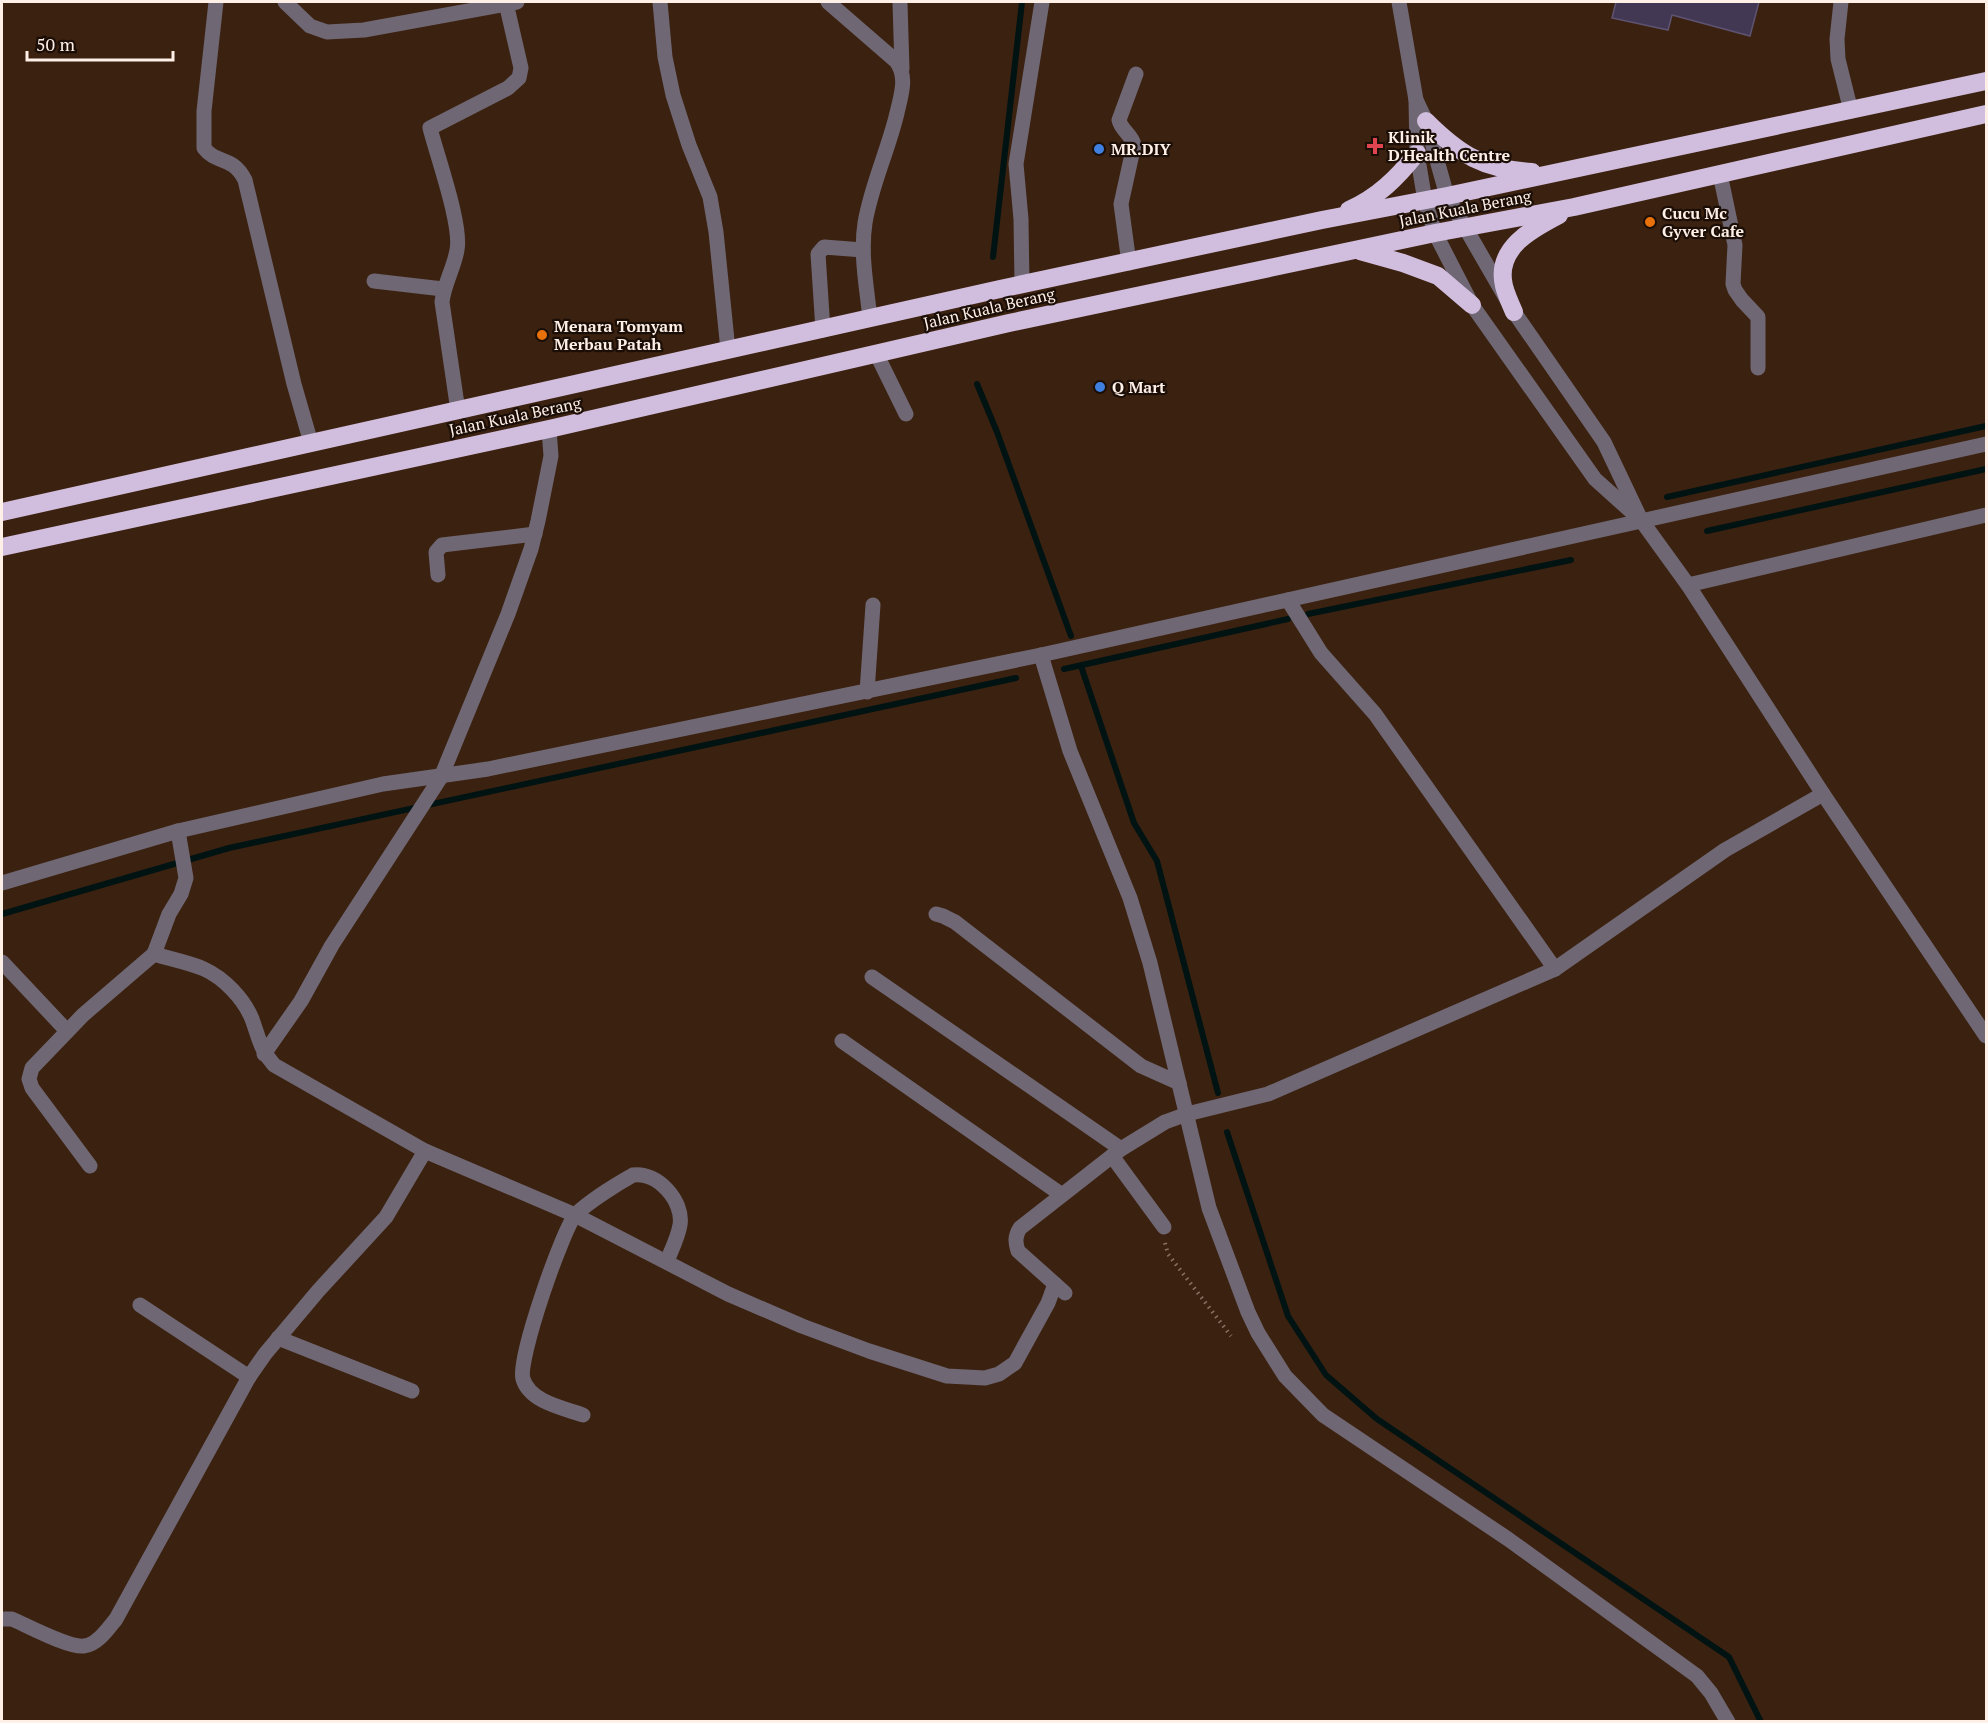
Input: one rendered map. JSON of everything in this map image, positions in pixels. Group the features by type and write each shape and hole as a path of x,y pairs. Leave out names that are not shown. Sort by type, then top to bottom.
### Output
{"highway":[{"name":"Jalan Kuala Berang","path":"2,512 1022,285 1986,81"},
{"name":"Jalan Kuala Berang","path":"3,546 549,429 1009,323 1435,233 1574,207 1986,114"},
{"path":"1426,121 1451,145 1473,159 1517,171 1551,174"},
{"path":"1322,220 1359,205 1374,196 1389,185 1417,153"},
{"path":"1514,312 1504,285 1502,270 1505,258 1512,247 1523,237 1574,207"},
{"path":"1354,250 1403,263 1438,276 1472,305"}],"street":[{"path":"216,2 204,111 204,148 212,155 236,165 246,180 282,339 311,443"},
{"path":"285,2 310,26 327,32 364,30 512,2 521,68 519,78 508,88 430,128 456,224 458,248 448,281 443,289 444,325 458,411"},
{"path":"660,2 665,57 673,95 689,145 710,197 716,232 728,350"},
{"path":"828,2 896,61 902,69"},
{"path":"1022,285 1021,219 1016,164 1042,2"},
{"path":"1399,2 1416,100 1417,153 1425,201 1435,233 1472,305 1595,479 1641,520"},
{"path":"1841,2 1837,39 1838,59 1851,111"},
{"path":"870,319 863,250 865,223 875,185 892,137 903,87 900,3"},
{"path":"1129,263 1121,204 1134,145 1119,120 1136,74"},
{"path":"1416,100 1426,121 1447,196 1514,312 1604,442 1641,520 1688,585 1823,794 1986,1036"},
{"path":"1720,174 1735,245 1733,284 1742,300 1758,317 1758,368"},
{"path":"823,330 818,254 820,250 824,247 863,250"},
{"path":"374,281 443,289"},
{"path":"876,353 906,414"},
{"path":"264,1054 301,1001 332,945 438,782 508,614 535,534 551,456 549,429"},
{"path":"2,883 382,784 438,782 488,769 867,692 1986,444"},
{"path":"1688,585 1986,515"},
{"path":"438,576 436,552 442,545 535,534"},
{"path":"1288,600 1322,653 1375,714 1555,969"},
{"path":"867,692 873,605"},
{"path":"1041,655 1070,751 1126,888 1140,929 1209,1208 1258,1333 1285,1376 1323,1415 1508,1539 1675,1659 1696,1676 1711,1693 1728,1722"},
{"path":"154,954 205,970 237,995 244,1002 252,1019 264,1054 274,1065 425,1151 575,1215 728,1294 802,1326 947,1376 985,1378 999,1374 1015,1363 1048,1303 1060,1289 1018,1251 1015,1242 1016,1234 1020,1228 1062,1195 1150,1129 1187,1114 1268,1094 1555,969 1725,850 1823,794"},
{"path":"90,1166 32,1088 29,1079 33,1068 83,1015 154,954 186,878 179,837"},
{"path":"936,914 955,922 1142,1066 1179,1083"},
{"path":"2,962 67,1031"},
{"path":"872,977 1117,1153 1164,1227"},
{"path":"842,1041 1062,1195"},
{"path":"2,1619 12,1619 73,1645 85,1646 96,1642 116,1619 249,1377 278,1338 386,1217 425,1151"},
{"path":"584,1415 537,1398 523,1379 522,1369 536,1313 575,1215 633,1175 650,1176 661,1183 673,1196 680,1212 681,1222 678,1234 667,1261"},
{"path":"140,1305 249,1377"},
{"path":"278,1338 412,1391"}],"path":[{"path":"1164,1227 1168,1254 1231,1336"}],"building":[{"path":"1616,2 1759,2 1750,36 1672,15 1668,30 1612,18"}],"waterway":[{"path":"993,257 1022,2"},
{"path":"977,384 997,432 1071,636"},
{"path":"1667,497 1986,426"},
{"path":"1707,531 1986,469"},
{"path":"1308,614 1571,560"},
{"path":"1064,669 1288,619"},
{"path":"1081,666 1134,823 1157,861 1218,1093"},
{"path":"2,914 229,848 1016,678"},
{"path":"1227,1132 1288,1316 1326,1375 1377,1419 1729,1657 1761,1722"}],"place":[{"name":"Klinik D'Health Centre","path":"1375,146"},
{"name":"MR.DIY","path":"1099,149"},
{"name":"Cucu Mc Gyver Cafe","path":"1650,222"},
{"name":"Menara Tomyam Merbau Patah","path":"542,335"},
{"name":"Q Mart","path":"1100,387"}]}
